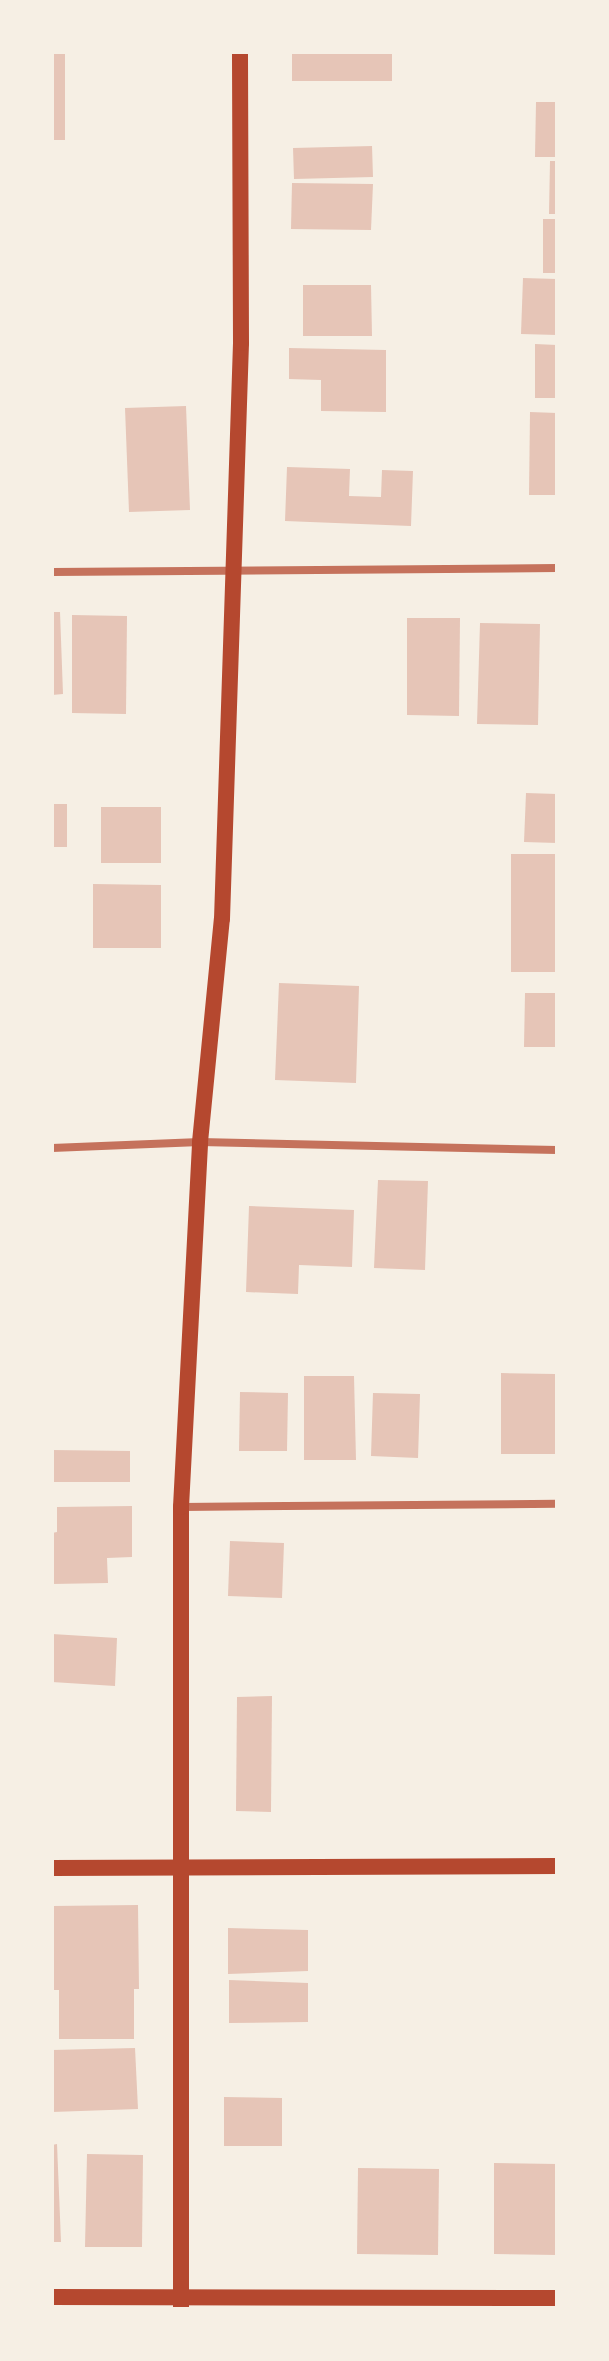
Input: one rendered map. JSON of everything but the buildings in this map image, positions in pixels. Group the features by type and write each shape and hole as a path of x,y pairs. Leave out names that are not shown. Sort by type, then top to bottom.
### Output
{"main road":[{"path":"181,2303 181,1507 200,1142 222,919 241,343 240,52"},
{"path":"52,1868 557,1866"},
{"path":"52,2297 181,2303 557,2298"}],"street":[{"path":"52,572 557,568"},
{"path":"52,1148 200,1142 557,1150"},
{"path":"181,1507 557,1504"}]}
